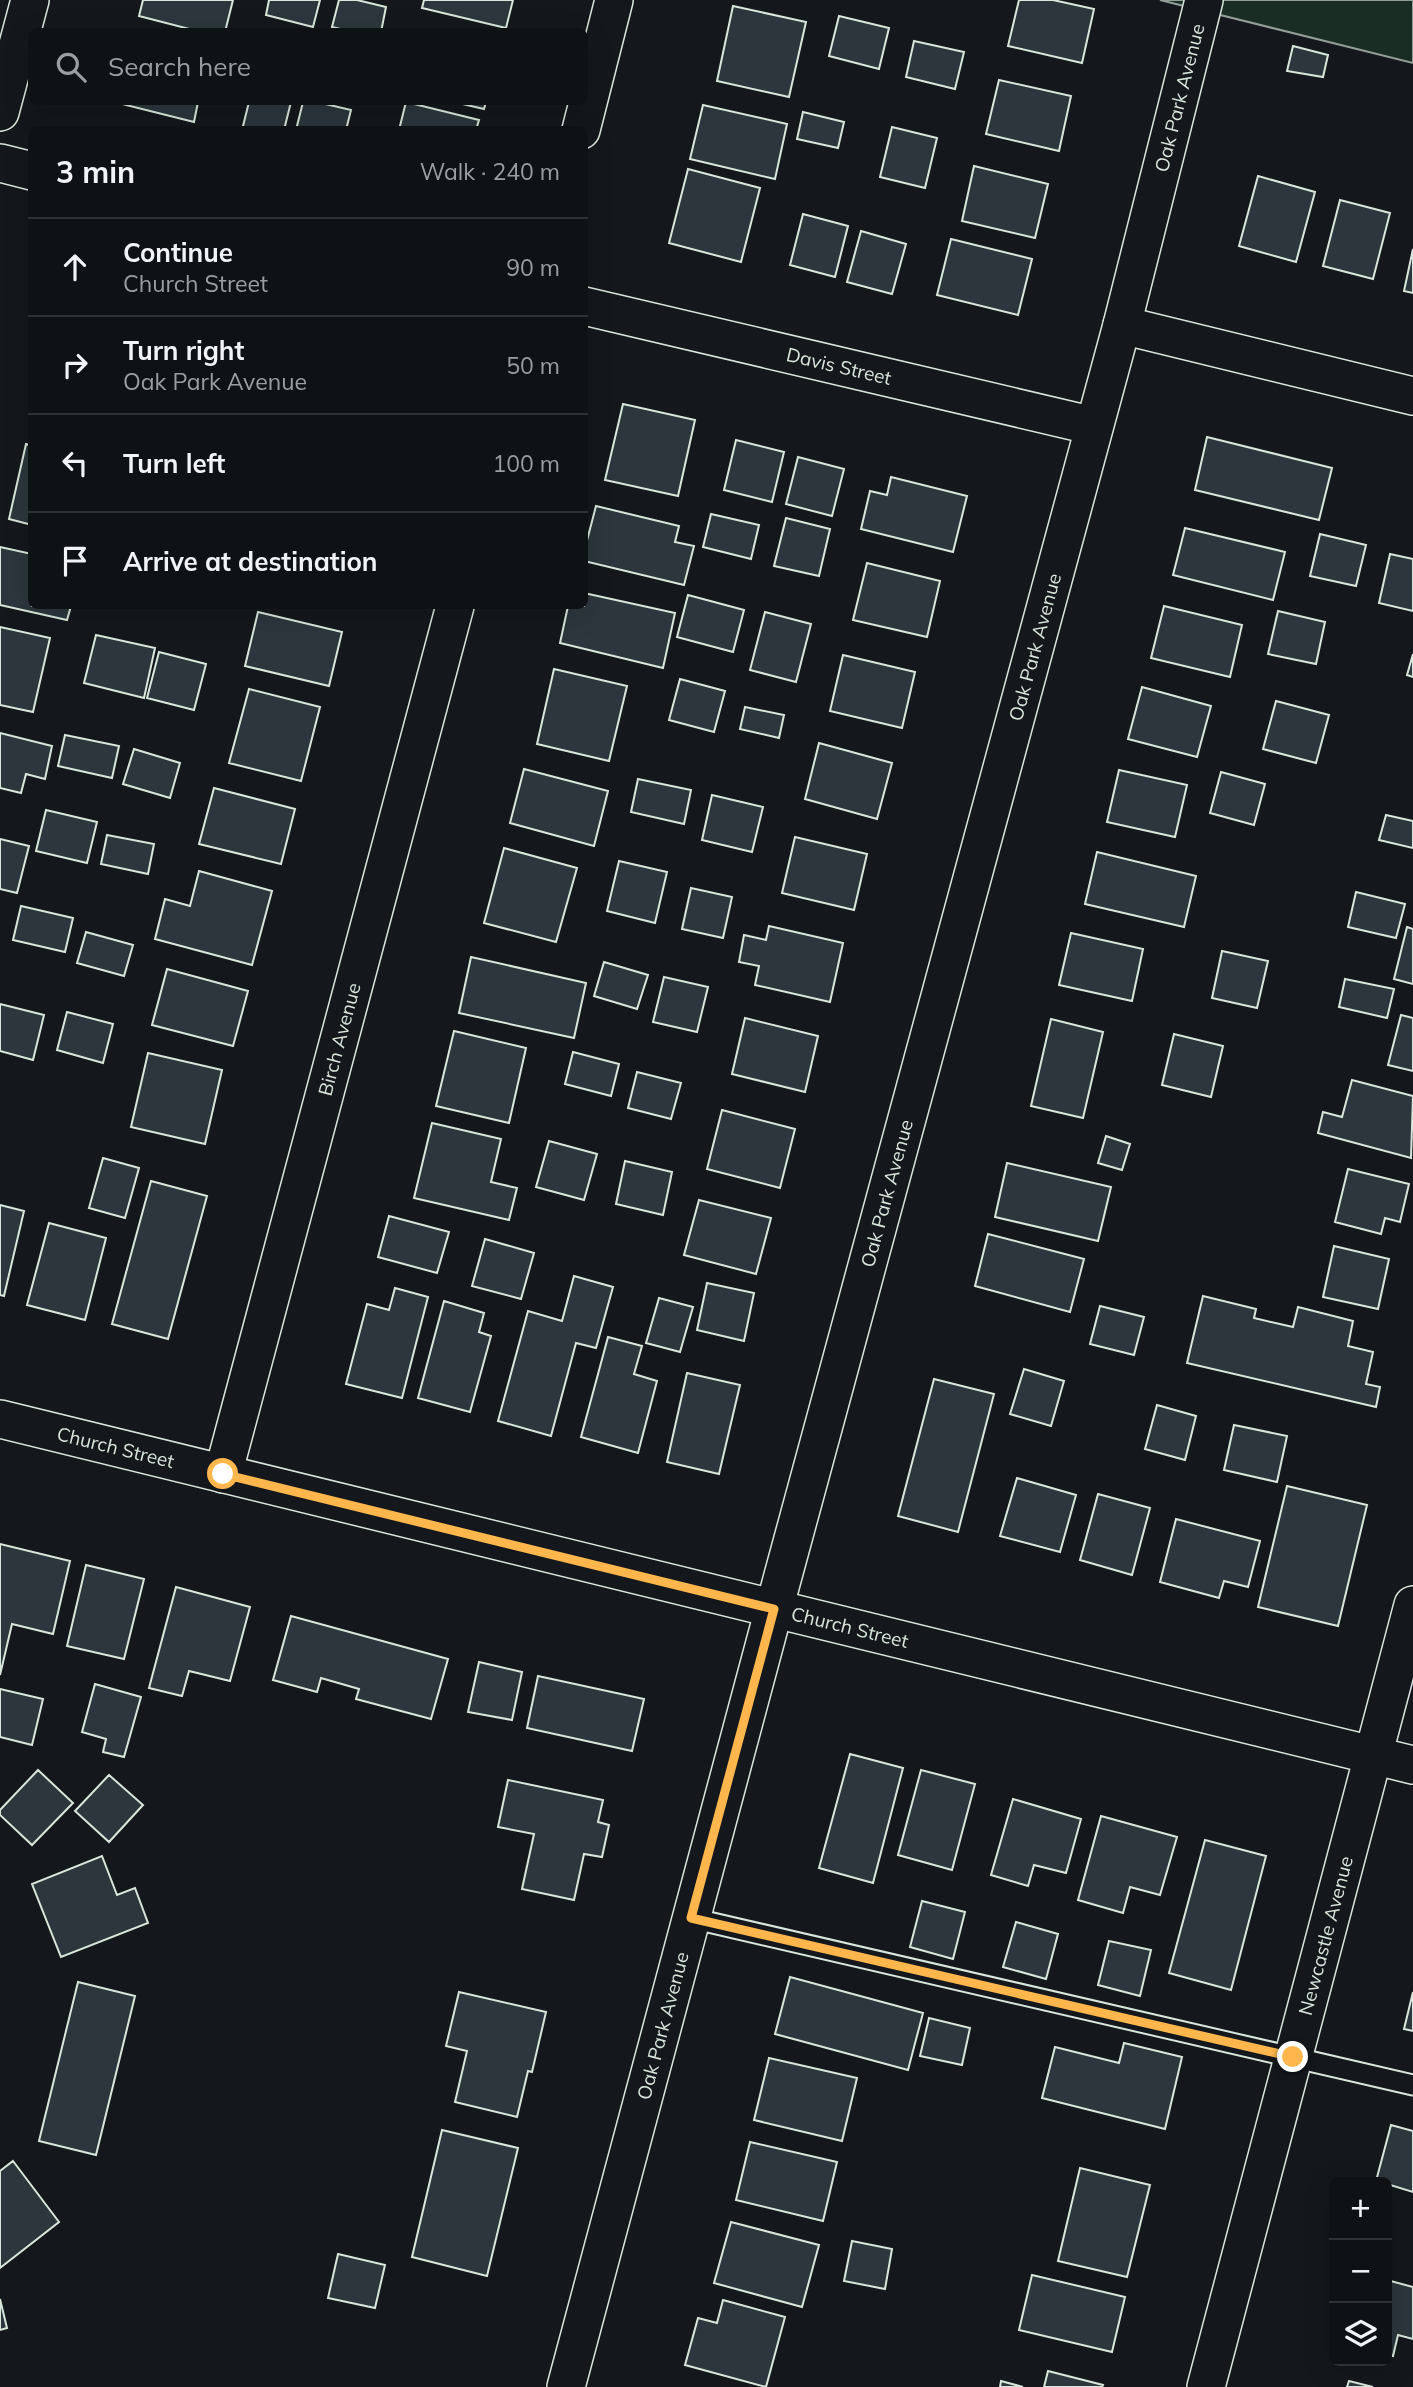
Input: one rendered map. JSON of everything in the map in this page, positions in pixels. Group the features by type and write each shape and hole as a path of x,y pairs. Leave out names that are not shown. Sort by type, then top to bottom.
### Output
{"street":[{"path":"0,112 30,0"},
{"path":"588,102 614,0"},
{"name":"Oak Park Avenue","path":"566,2387 1122,325 1204,0"},
{"path":"582,126 587,105"},
{"path":"0,163 28,170"},
{"name":"Davis Street","path":"588,307 1094,426"},
{"path":"1122,325 1413,396"},
{"name":"Birch Avenue","path":"223,1474 454,609"},
{"name":"Church Street","path":"0,1419 1413,1765"},
{"name":"Newcastle Avenue","path":"1206,2387 1413,1605"}],"lane":[{"path":"691,1918 1413,2085"}],"green space":[{"path":"1160,0 1413,0 1413,63"}],"building":[{"path":"143,0 233,0 226,28 186,28 139,16"},
{"path":"269,0 320,0 313,27 266,15"},
{"path":"339,0 357,0 386,7 382,28 332,27"},
{"path":"424,0 513,0 506,28 422,8"},
{"path":"1019,0 1053,0 1094,9 1082,63 1008,46"},
{"path":"733,6 806,22 789,97 717,81"},
{"path":"839,16 889,28 879,69 829,56"},
{"path":"914,41 964,52 955,89 906,77"},
{"path":"1293,46 1328,55 1323,77 1287,71"},
{"path":"999,80 1071,96 1059,151 986,134"},
{"path":"126,105 197,105 194,122"},
{"path":"248,105 290,105 285,126 243,126"},
{"path":"302,105 330,105 351,110 347,126 297,126"},
{"path":"405,105 418,105 479,120 477,126 400,126"},
{"path":"467,105 485,105 484,109"},
{"path":"703,105 787,124 775,179 690,159"},
{"path":"803,112 844,122 838,148 797,139"},
{"path":"892,127 937,138 925,188 880,177"},
{"path":"974,166 1048,184 1035,238 962,221"},
{"path":"688,169 760,188 741,262 669,243"},
{"path":"1258,176 1315,192 1296,262 1239,246"},
{"path":"1340,200 1390,213 1373,279 1323,266"},
{"path":"803,214 848,226 835,277 790,265"},
{"path":"861,231 906,244 892,294 847,282"},
{"path":"951,239 1032,259 1018,315 937,295"},
{"path":"1413,249 1413,293 1404,291"},
{"path":"623,404 695,420 678,496 605,480"},
{"path":"1207,437 1332,468 1319,520 1195,490"},
{"path":"736,440 784,452 772,502 724,490"},
{"path":"26,444 28,524 9,519"},
{"path":"798,457 844,469 832,516 786,504"},
{"path":"891,477 967,496 953,552 861,529 870,491 887,495"},
{"path":"596,506 679,526 675,542 694,546 684,585 588,562 588,537"},
{"path":"711,514 759,525 751,559 703,547"},
{"path":"786,518 830,529 819,576 774,566"},
{"path":"1185,528 1285,552 1273,600 1173,575"},
{"path":"1320,534 1366,545 1356,586 1310,576"},
{"path":"0,547 28,553 28,609 70,609 67,620 0,605"},
{"path":"1390,554 1413,559 1413,611 1379,603"},
{"path":"867,563 940,581 927,637 853,620"},
{"path":"588,594 675,613 663,668 560,643 567,609 588,609"},
{"path":"688,595 744,610 733,652 677,637"},
{"path":"1164,606 1242,625 1230,677 1151,658"},
{"path":"1278,611 1325,622 1316,664 1268,654"},
{"path":"258,612 342,632 329,686 245,666"},
{"path":"765,612 811,624 796,682 750,670"},
{"path":"0,627 50,638 33,712 0,705"},
{"path":"96,635 155,648 144,698 84,683"},
{"path":"159,652 206,664 194,710 147,698"},
{"path":"1413,654 1413,677 1407,675"},
{"path":"843,655 915,672 902,728 830,711"},
{"path":"554,669 627,686 609,761 537,744"},
{"path":"680,679 725,691 714,732 669,720"},
{"path":"1142,687 1211,706 1197,757 1128,739"},
{"path":"249,689 320,707 301,781 229,763"},
{"path":"1276,701 1329,715 1316,763 1263,749"},
{"path":"745,707 784,715 779,738 740,729"},
{"path":"0,733 52,746 45,779 26,774 21,793 0,788"},
{"path":"65,735 119,746 112,778 58,766"},
{"path":"819,743 892,763 877,819 805,799"},
{"path":"134,749 180,763 170,798 123,784"},
{"path":"524,769 608,791 594,846 510,823"},
{"path":"1119,770 1187,785 1175,837 1107,822"},
{"path":"1221,772 1265,784 1254,825 1210,813"},
{"path":"638,779 691,790 684,824 631,812"},
{"path":"214,788 295,809 281,864 199,844"},
{"path":"712,795 763,807 752,852 702,840"},
{"path":"46,810 97,822 87,863 36,851"},
{"path":"1386,815 1413,821 1413,848 1379,840"},
{"path":"107,835 154,844 148,874 101,864"},
{"path":"795,837 867,854 854,910 782,893"},
{"path":"0,839 29,846 17,893 0,889"},
{"path":"504,848 577,868 556,942 484,923"},
{"path":"1097,852 1196,876 1184,927 1085,904"},
{"path":"619,861 667,872 655,923 607,911"},
{"path":"199,871 272,891 252,965 155,939 165,899 190,906"},
{"path":"691,888 732,897 723,938 682,929"},
{"path":"1356,892 1405,904 1396,938 1348,927"},
{"path":"21,906 73,918 65,952 13,940"},
{"path":"769,926 843,943 830,1002 755,985 759,966 739,962 744,935 766,940"},
{"path":"1407,927 1413,929 1413,984 1394,979"},
{"path":"86,932 133,945 124,976 77,963"},
{"path":"1071,933 1143,949 1132,1001 1059,985"},
{"path":"1222,951 1268,961 1257,1008 1212,998"},
{"path":"471,957 586,983 574,1038 459,1013"},
{"path":"604,962 648,975 637,1009 594,996"},
{"path":"167,969 248,991 233,1046 152,1025"},
{"path":"664,977 708,987 697,1032 653,1022"},
{"path":"1345,979 1394,989 1387,1018 1339,1007"},
{"path":"0,1004 44,1015 33,1060 0,1051"},
{"path":"67,1012 113,1024 103,1063 57,1050"},
{"path":"1401,1015 1413,1018 1413,1071 1388,1065"},
{"path":"745,1018 818,1036 805,1092 732,1074"},
{"path":"1051,1019 1103,1032 1083,1118 1031,1106"},
{"path":"454,1031 526,1048 509,1123 436,1106"},
{"path":"1174,1034 1223,1046 1211,1097 1162,1085"},
{"path":"573,1052 619,1064 611,1096 565,1084"},
{"path":"148,1053 222,1070 205,1144 131,1127"},
{"path":"637,1072 681,1083 671,1119 628,1108"},
{"path":"1352,1080 1413,1096 1411,1158 1318,1133 1323,1112 1342,1117"},
{"path":"722,1110 795,1129 780,1188 707,1169"},
{"path":"432,1123 501,1139 491,1182 517,1188 509,1220 414,1198"},
{"path":"1106,1136 1130,1144 1122,1170 1098,1163"},
{"path":"549,1141 597,1154 584,1200 536,1187"},
{"path":"103,1158 139,1168 125,1218 89,1208"},
{"path":"625,1161 672,1172 663,1215 616,1204"},
{"path":"1007,1163 1111,1187 1098,1241 995,1217"},
{"path":"1348,1169 1409,1184 1400,1222 1385,1218 1381,1234 1335,1222"},
{"path":"151,1181 207,1196 168,1339 112,1324"},
{"path":"699,1200 771,1218 756,1274 684,1255"},
{"path":"0,1205 24,1211 4,1296 0,1295"},
{"path":"389,1216 449,1232 437,1273 378,1257"},
{"path":"49,1223 106,1238 85,1320 27,1305"},
{"path":"988,1234 1084,1259 1070,1312 975,1286"},
{"path":"485,1239 534,1253 521,1299 472,1286"},
{"path":"1334,1246 1389,1259 1378,1309 1323,1297"},
{"path":"574,1276 613,1287 596,1348 576,1343 551,1436 498,1421 528,1311 562,1321"},
{"path":"707,1283 754,1293 744,1341 697,1330"},
{"path":"395,1288 428,1297 402,1398 346,1384 367,1304 389,1310"},
{"path":"1203,1296 1256,1309 1254,1318 1293,1327 1298,1307 1353,1321 1348,1346 1373,1352 1366,1384 1380,1387 1376,1407 1187,1363"},
{"path":"659,1298 693,1307 680,1352 646,1343"},
{"path":"444,1301 484,1313 479,1332 491,1336 470,1412 418,1398"},
{"path":"1100,1306 1144,1317 1134,1355 1090,1344"},
{"path":"608,1337 642,1346 634,1374 657,1381 638,1453 581,1437"},
{"path":"1024,1369 1064,1381 1051,1426 1010,1414"},
{"path":"687,1373 740,1385 719,1474 667,1462"},
{"path":"934,1379 994,1394 958,1532 898,1516"},
{"path":"1157,1405 1196,1416 1185,1460 1145,1449"},
{"path":"1234,1425 1287,1436 1277,1482 1224,1470"},
{"path":"1017,1478 1076,1495 1060,1552 1000,1536"},
{"path":"1287,1486 1367,1505 1338,1626 1258,1607"},
{"path":"1098,1494 1150,1508 1132,1575 1080,1560"},
{"path":"1176,1519 1260,1541 1248,1587 1224,1581 1219,1598 1160,1582"},
{"path":"0,1544 70,1561 53,1634 12,1624 0,1675"},
{"path":"86,1565 144,1579 124,1659 67,1646"},
{"path":"176,1587 250,1607 230,1681 189,1671 182,1696 149,1688"},
{"path":"291,1616 448,1659 431,1719 356,1699 359,1689 321,1678 317,1692 273,1680"},
{"path":"479,1662 522,1672 512,1720 468,1712"},
{"path":"538,1676 644,1699 632,1751 527,1728"},
{"path":"95,1684 141,1697 124,1757 103,1752 106,1739 82,1732"},
{"path":"0,1689 43,1699 32,1745 0,1737"},
{"path":"850,1754 903,1768 873,1883 819,1868"},
{"path":"38,1770 73,1803 32,1845 0,1815 0,1810"},
{"path":"921,1770 975,1784 952,1870 898,1855"},
{"path":"109,1775 143,1805 109,1842 75,1811"},
{"path":"508,1780 603,1800 598,1822 609,1825 602,1857 584,1854 574,1900 522,1889 534,1834 498,1827"},
{"path":"1013,1799 1081,1819 1066,1873 1034,1865 1028,1886 991,1875"},
{"path":"1101,1816 1177,1837 1160,1895 1130,1887 1123,1913 1078,1900"},
{"path":"1205,1840 1266,1856 1231,1990 1169,1973"},
{"path":"102,1856 117,1895 135,1888 148,1923 61,1957 32,1884"},
{"path":"922,1901 965,1912 953,1959 910,1947"},
{"path":"1016,1922 1058,1934 1046,1979 1003,1967"},
{"path":"1109,1941 1151,1950 1140,1996 1098,1985"},
{"path":"790,1977 923,2013 908,2070 775,2034"},
{"path":"78,1982 135,1996 96,2155 39,2141"},
{"path":"459,1992 546,2012 532,2072 528,2071 517,2117 455,2102 467,2051 446,2046"},
{"path":"1413,1992 1413,2031 1404,2029"},
{"path":"929,2018 970,2028 962,2065 920,2056"},
{"path":"1124,2043 1182,2057 1165,2129 1042,2098 1055,2047 1119,2063"},
{"path":"769,2058 857,2078 842,2141 754,2120"},
{"path":"1391,2125 1413,2131 1413,2192 1392,2186 1392,2177 1377,2177"},
{"path":"442,2130 518,2148 487,2276 412,2257"},
{"path":"750,2142 837,2162 823,2221 736,2200"},
{"path":"13,2161 59,2222 0,2268 0,2171"},
{"path":"1080,2168 1150,2185 1127,2277 1058,2261"},
{"path":"731,2222 819,2245 802,2307 714,2283"},
{"path":"852,2241 892,2249 885,2289 844,2281"},
{"path":"338,2254 385,2265 375,2308 328,2298"},
{"path":"1032,2275 1125,2297 1112,2352 1019,2330"},
{"path":"1392,2281 1413,2287 1413,2339 1398,2335 1393,2356"},
{"path":"0,2299 7,2328 0,2330"},
{"path":"723,2300 785,2317 766,2387 685,2365 698,2318 717,2323"},
{"path":"1048,2371 1103,2385 1044,2387"},
{"path":"1001,2381 1023,2387 1000,2387"},
{"path":"1349,2381 1373,2387 1347,2387"}],"route":[{"path":"223,1474 774,1609 691,1918 1293,2057"}]}
